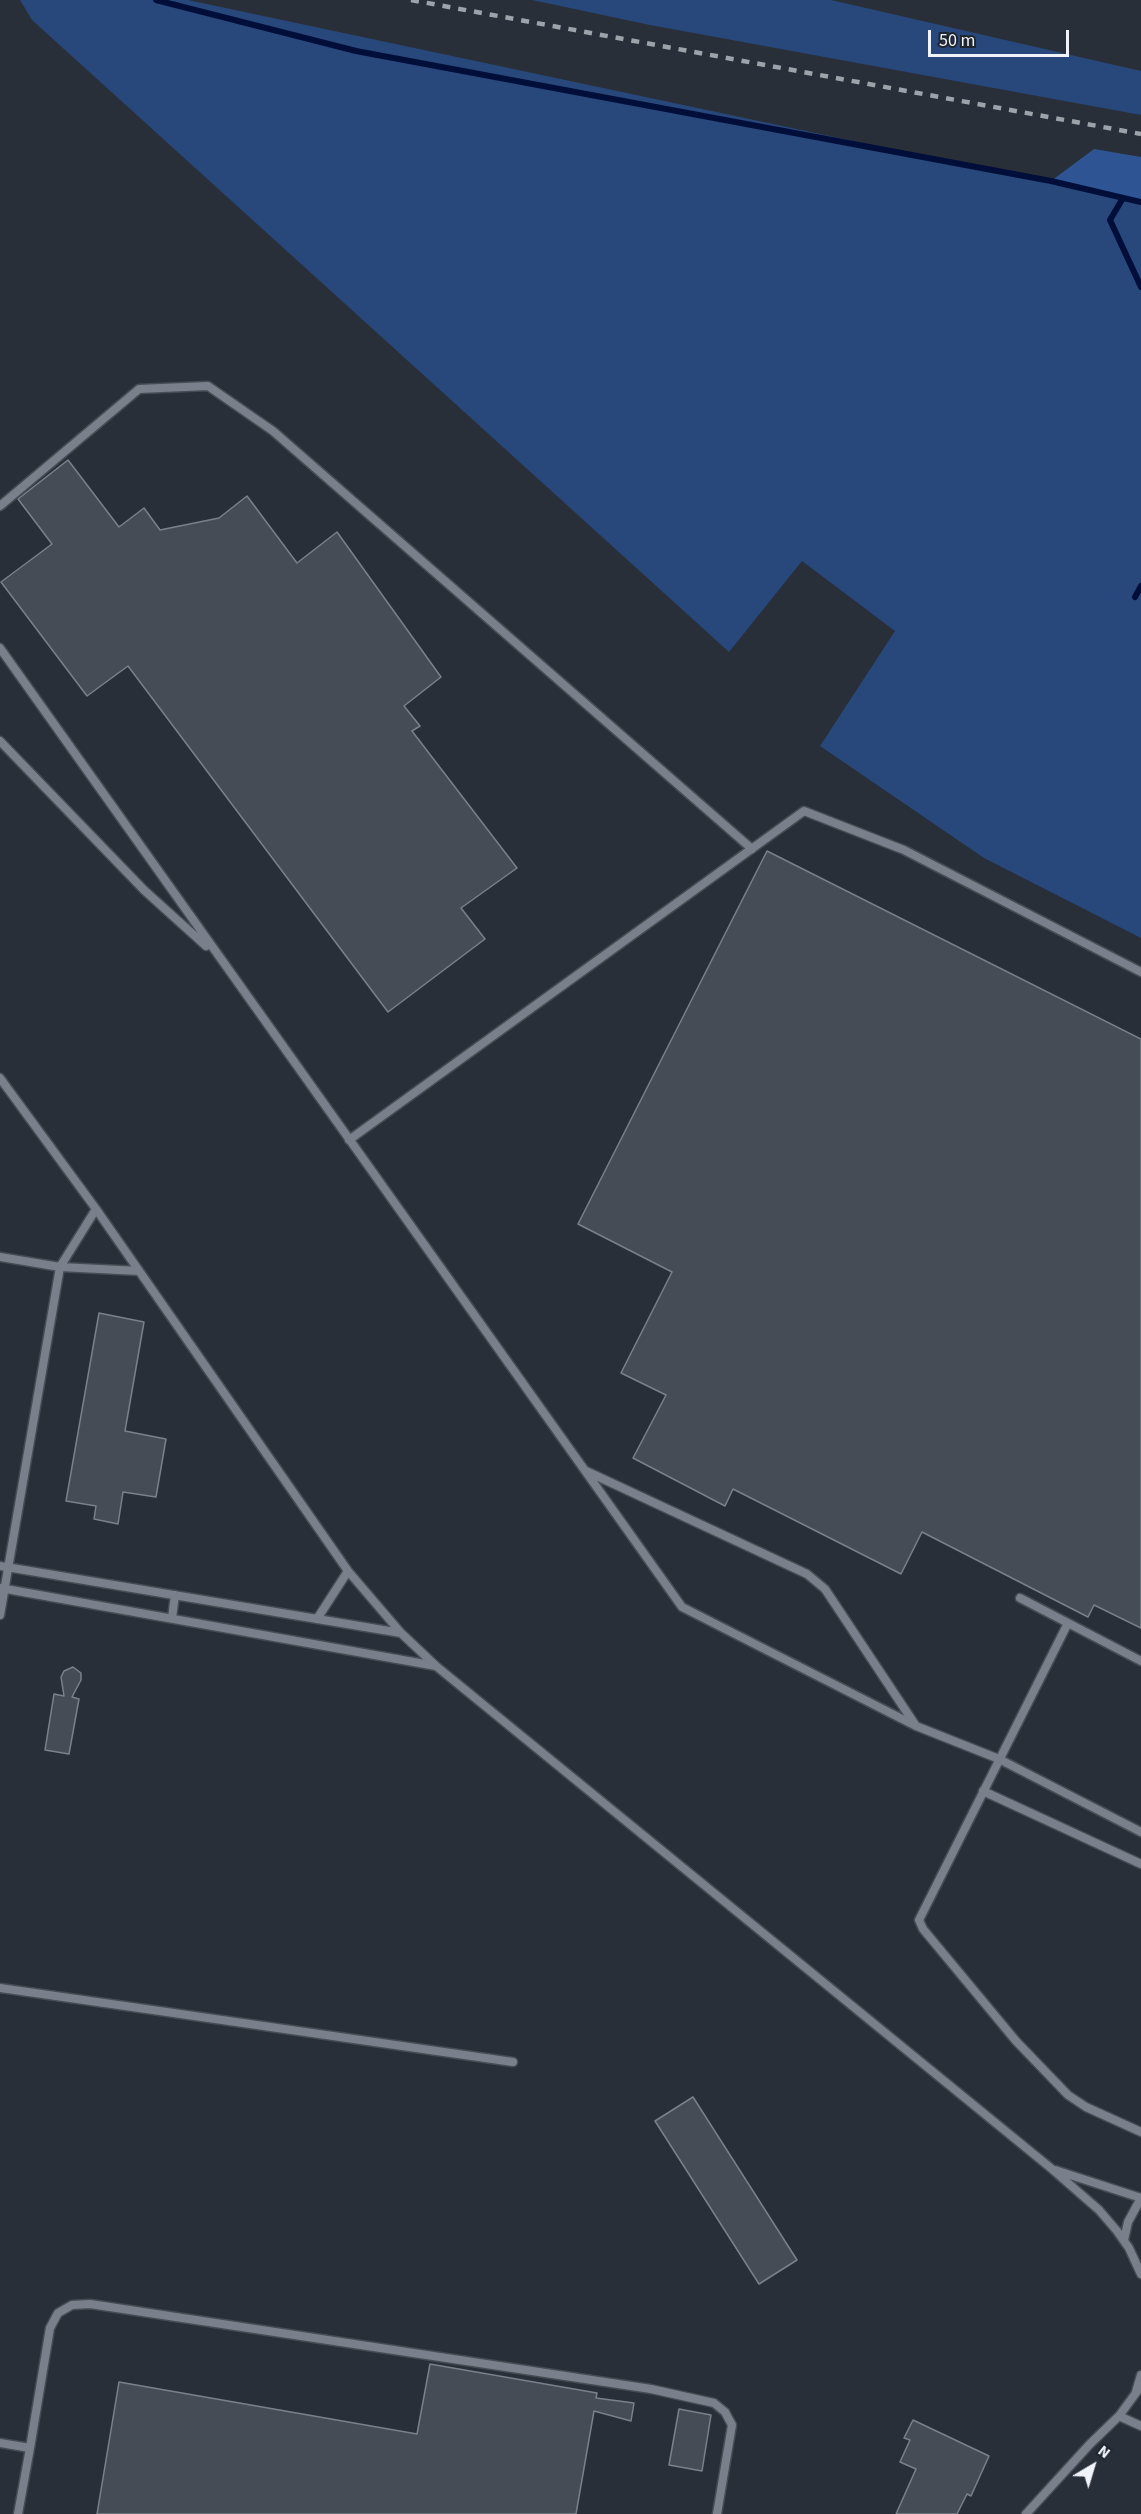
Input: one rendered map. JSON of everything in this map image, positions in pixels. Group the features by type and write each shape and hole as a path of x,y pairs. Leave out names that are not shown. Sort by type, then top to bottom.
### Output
{"lane":[{"path":"0,506 139,389 208,386 273,431 752,849"},
{"path":"0,648 682,1607 916,1726 999,1759 1141,1832"},
{"path":"0,741 144,890 219,957"},
{"path":"349,1140 804,811 904,850 1141,972"},
{"path":"0,1078 96,1209 348,1571 401,1633 436,1666 1052,2169 1099,2210 1124,2240 1141,2274"},
{"path":"0,1615 4,1567 60,1267 96,1209"},
{"path":"0,1257 60,1267 139,1271"},
{"path":"586,1471 807,1574 825,1589 916,1726"},
{"path":"4,1567 401,1633"},
{"path":"316,1619 348,1571"},
{"path":"2,1588 436,1666"},
{"path":"172,1617 175,1595"},
{"path":"1020,1598 1141,1661"},
{"path":"1068,1623 919,1920 1016,2041 1068,2095 1086,2108 1141,2132"},
{"path":"982,1791 1141,1864"},
{"path":"0,1988 513,2062"},
{"path":"1052,2169 1141,2198 1128,2222 1124,2240"},
{"path":"1129,2248 1141,2250"},
{"path":"18,2514 50,2328 58,2313 72,2305 90,2304 651,2389 714,2403 725,2412 732,2425 717,2514"},
{"path":"1135,2395 1141,2375"},
{"path":"1026,2514 1119,2416 1141,2386"},
{"path":"1119,2416 1141,2426"},
{"path":"0,2443 30,2448"}],"shaded area":[{"path":"20,0 188,0 1141,202 1141,938 984,858 820,746 895,631 802,561 729,652 32,20"},
{"path":"532,0 831,0 1141,71 1141,115 650,25"},
{"path":"1094,149 1141,157 1141,202 1051,181"}],"building":[{"path":"68,460 119,527 144,508 160,530 219,518 247,496 297,563 337,532 441,677 404,706 420,726 412,731 517,868 461,908 485,939 388,1012 128,666 87,696 1,582 52,544 18,499"},
{"path":"767,851 1141,1039 1141,1628 1094,1605 1088,1617 922,1532 901,1574 733,1489 725,1506 633,1458 666,1395 621,1373 672,1272 578,1224"},
{"path":"99,1313 144,1322 125,1431 166,1439 156,1497 123,1492 118,1524 94,1519 96,1506 66,1501"},
{"path":"73,1667 81,1673 81,1680 72,1697 79,1699 69,1754 45,1750 54,1694 64,1696 61,1677 64,1671"},
{"path":"693,2097 797,2260 759,2284 655,2121"},
{"path":"430,2364 597,2393 596,2398 634,2403 631,2421 594,2411 576,2514 97,2514 119,2382 417,2434"},
{"path":"679,2409 711,2415 702,2471 669,2465"},
{"path":"913,2420 989,2456 971,2496 967,2494 957,2514 896,2514 916,2469 900,2462 910,2440 904,2438"}],"waterway":[{"path":"156,0 356,51 1051,181 1141,202"},
{"path":"1123,198 1110,220 1141,287"},
{"path":"1135,597 1141,586"}],"railway":[{"path":"411,0 1141,134"}]}
